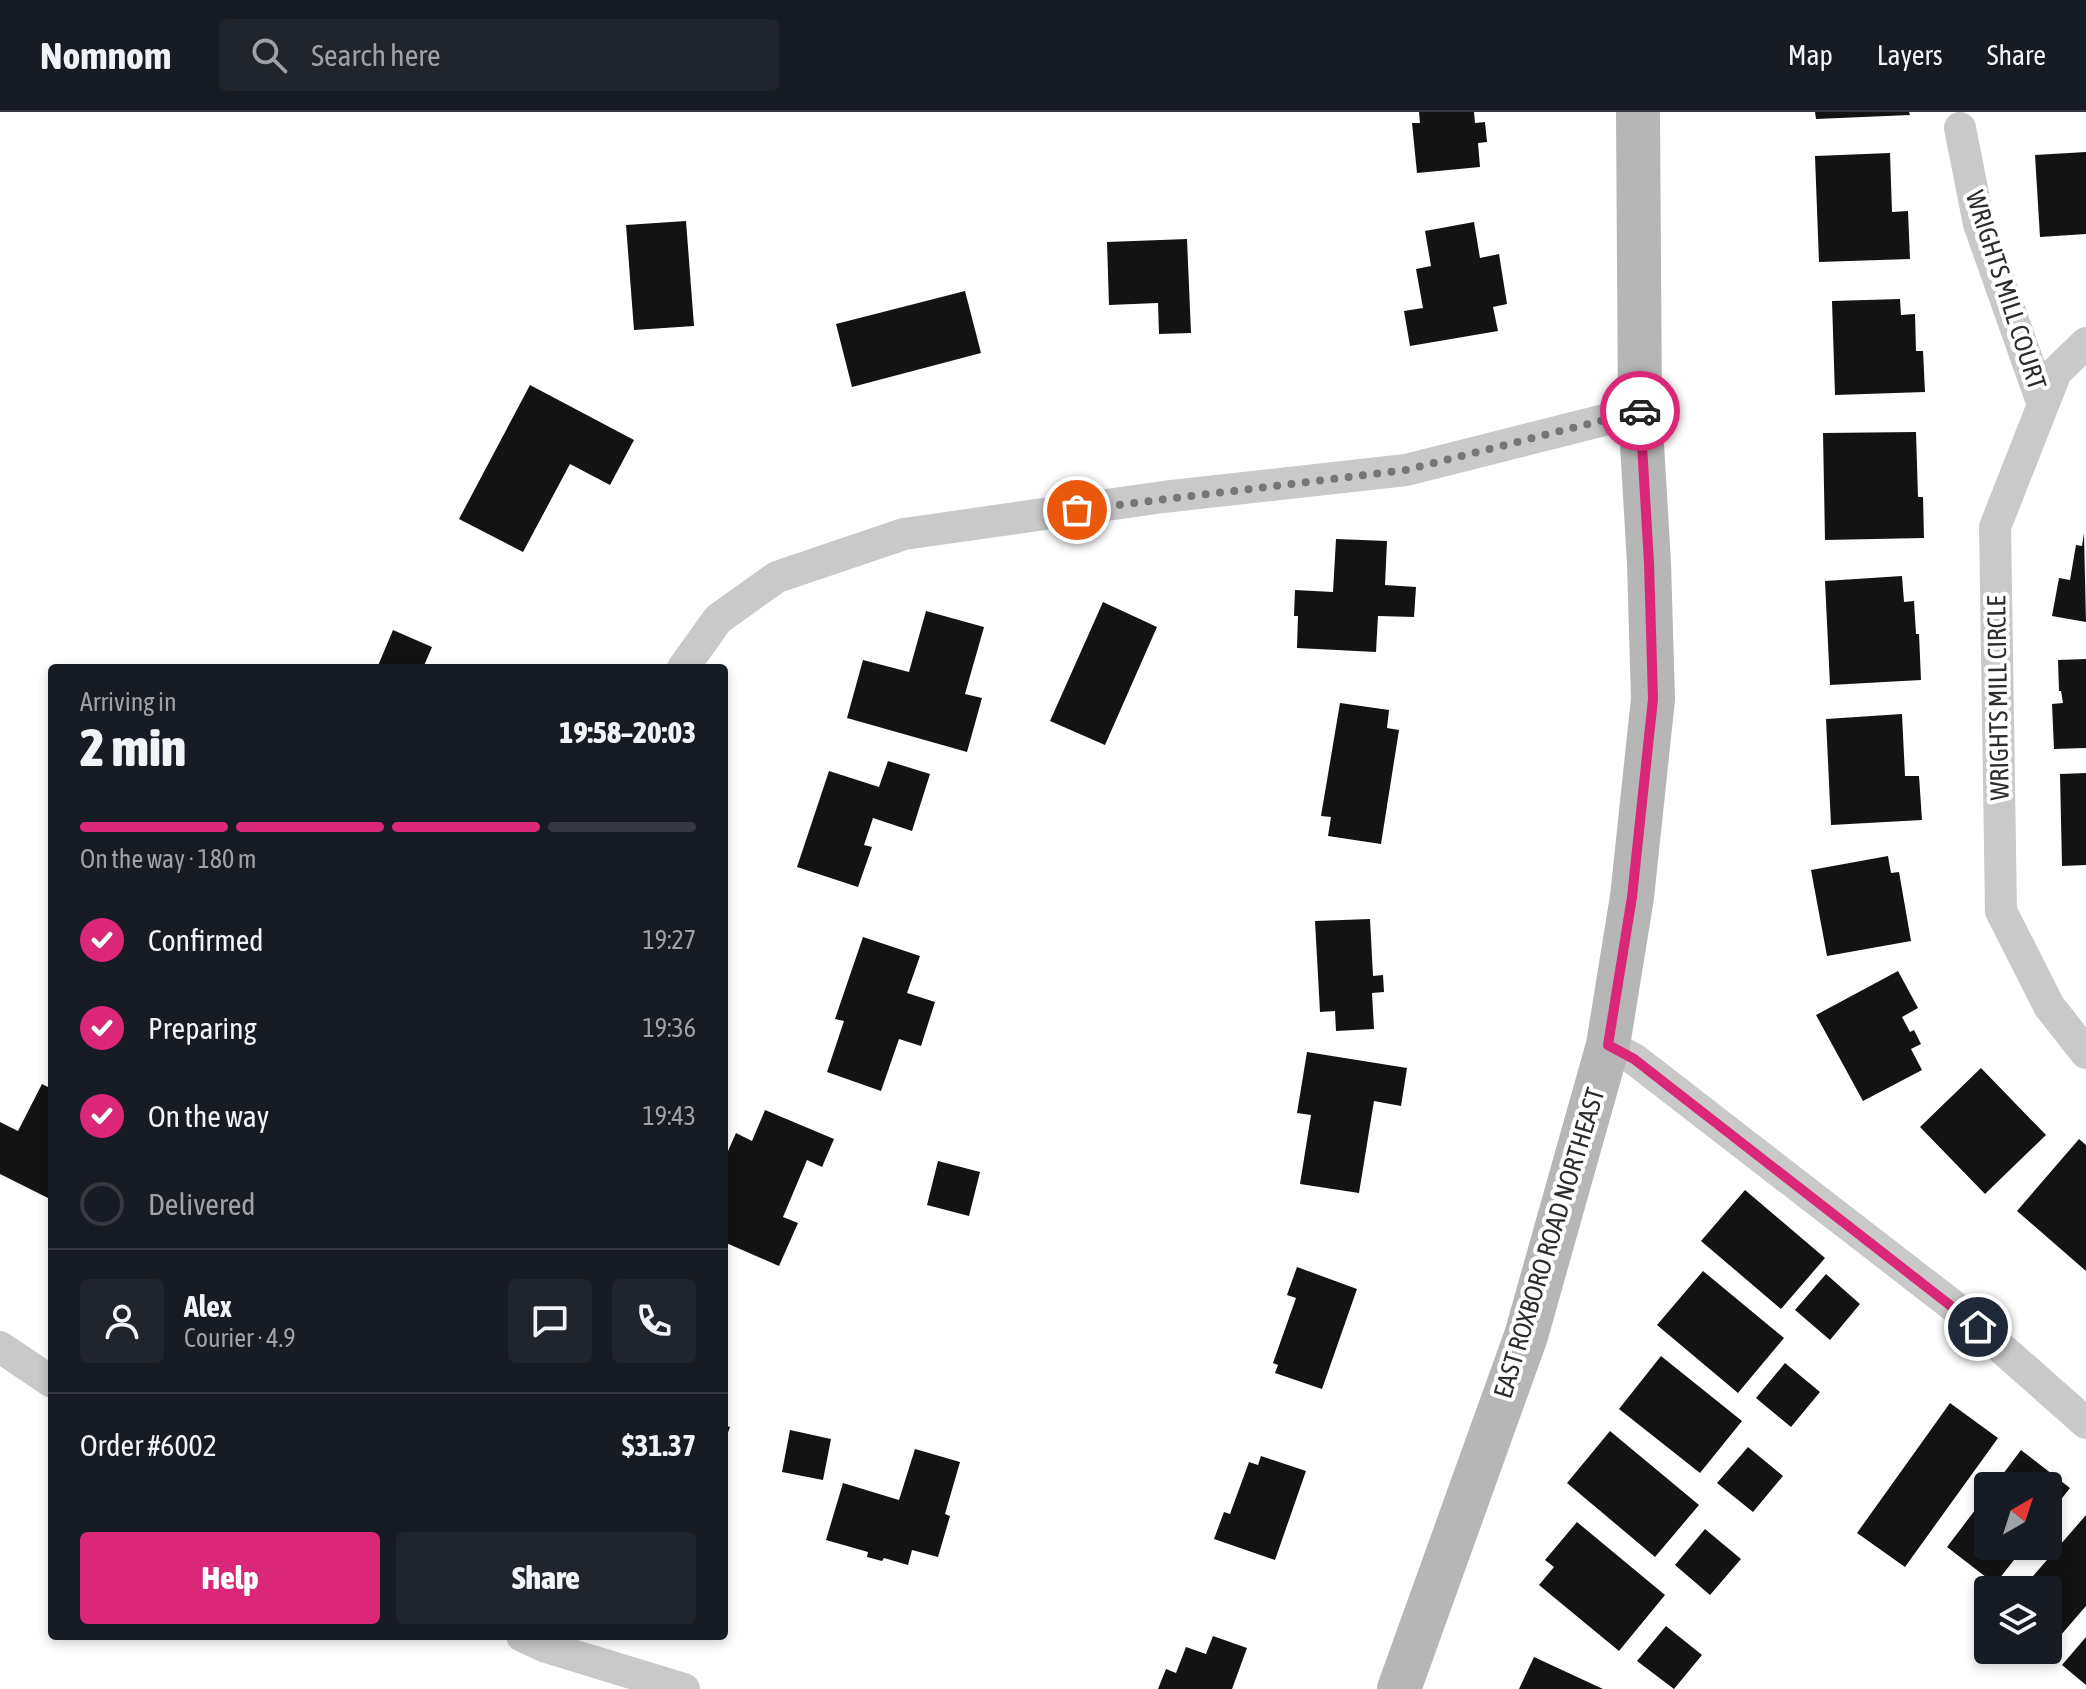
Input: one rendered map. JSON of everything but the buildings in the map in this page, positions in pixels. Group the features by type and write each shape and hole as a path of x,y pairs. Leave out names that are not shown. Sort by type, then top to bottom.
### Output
{"main road":[{"name":"EAST ROXBORO ROAD NORTHEAST","path":"1399,1689 1526,1336 1608,1045 1632,897 1653,699 1640,411 1638,112"}],"street":[{"name":"WRIGHTS MILL COURT","path":"1960,128 1979,224 2043,405"},
{"name":"WRIGHTS MILL CIRCLE","path":"2086,343 2056,372 1995,527 2001,911 2049,1006 2086,1053"},
{"path":"686,664 718,619 777,577 904,534 1163,497 1406,470 1640,411"},
{"path":"1608,1045 1634,1059 1956,1308 2086,1423"},
{"path":"0,1347 48,1379"},
{"path":"538,1640 684,1689"}],"way so far":[{"path":"1077,510 1163,497 1406,470 1640,411"}],"route":[{"path":"1640,411 1653,699 1632,897 1608,1045 1634,1059 1978,1327"}]}
